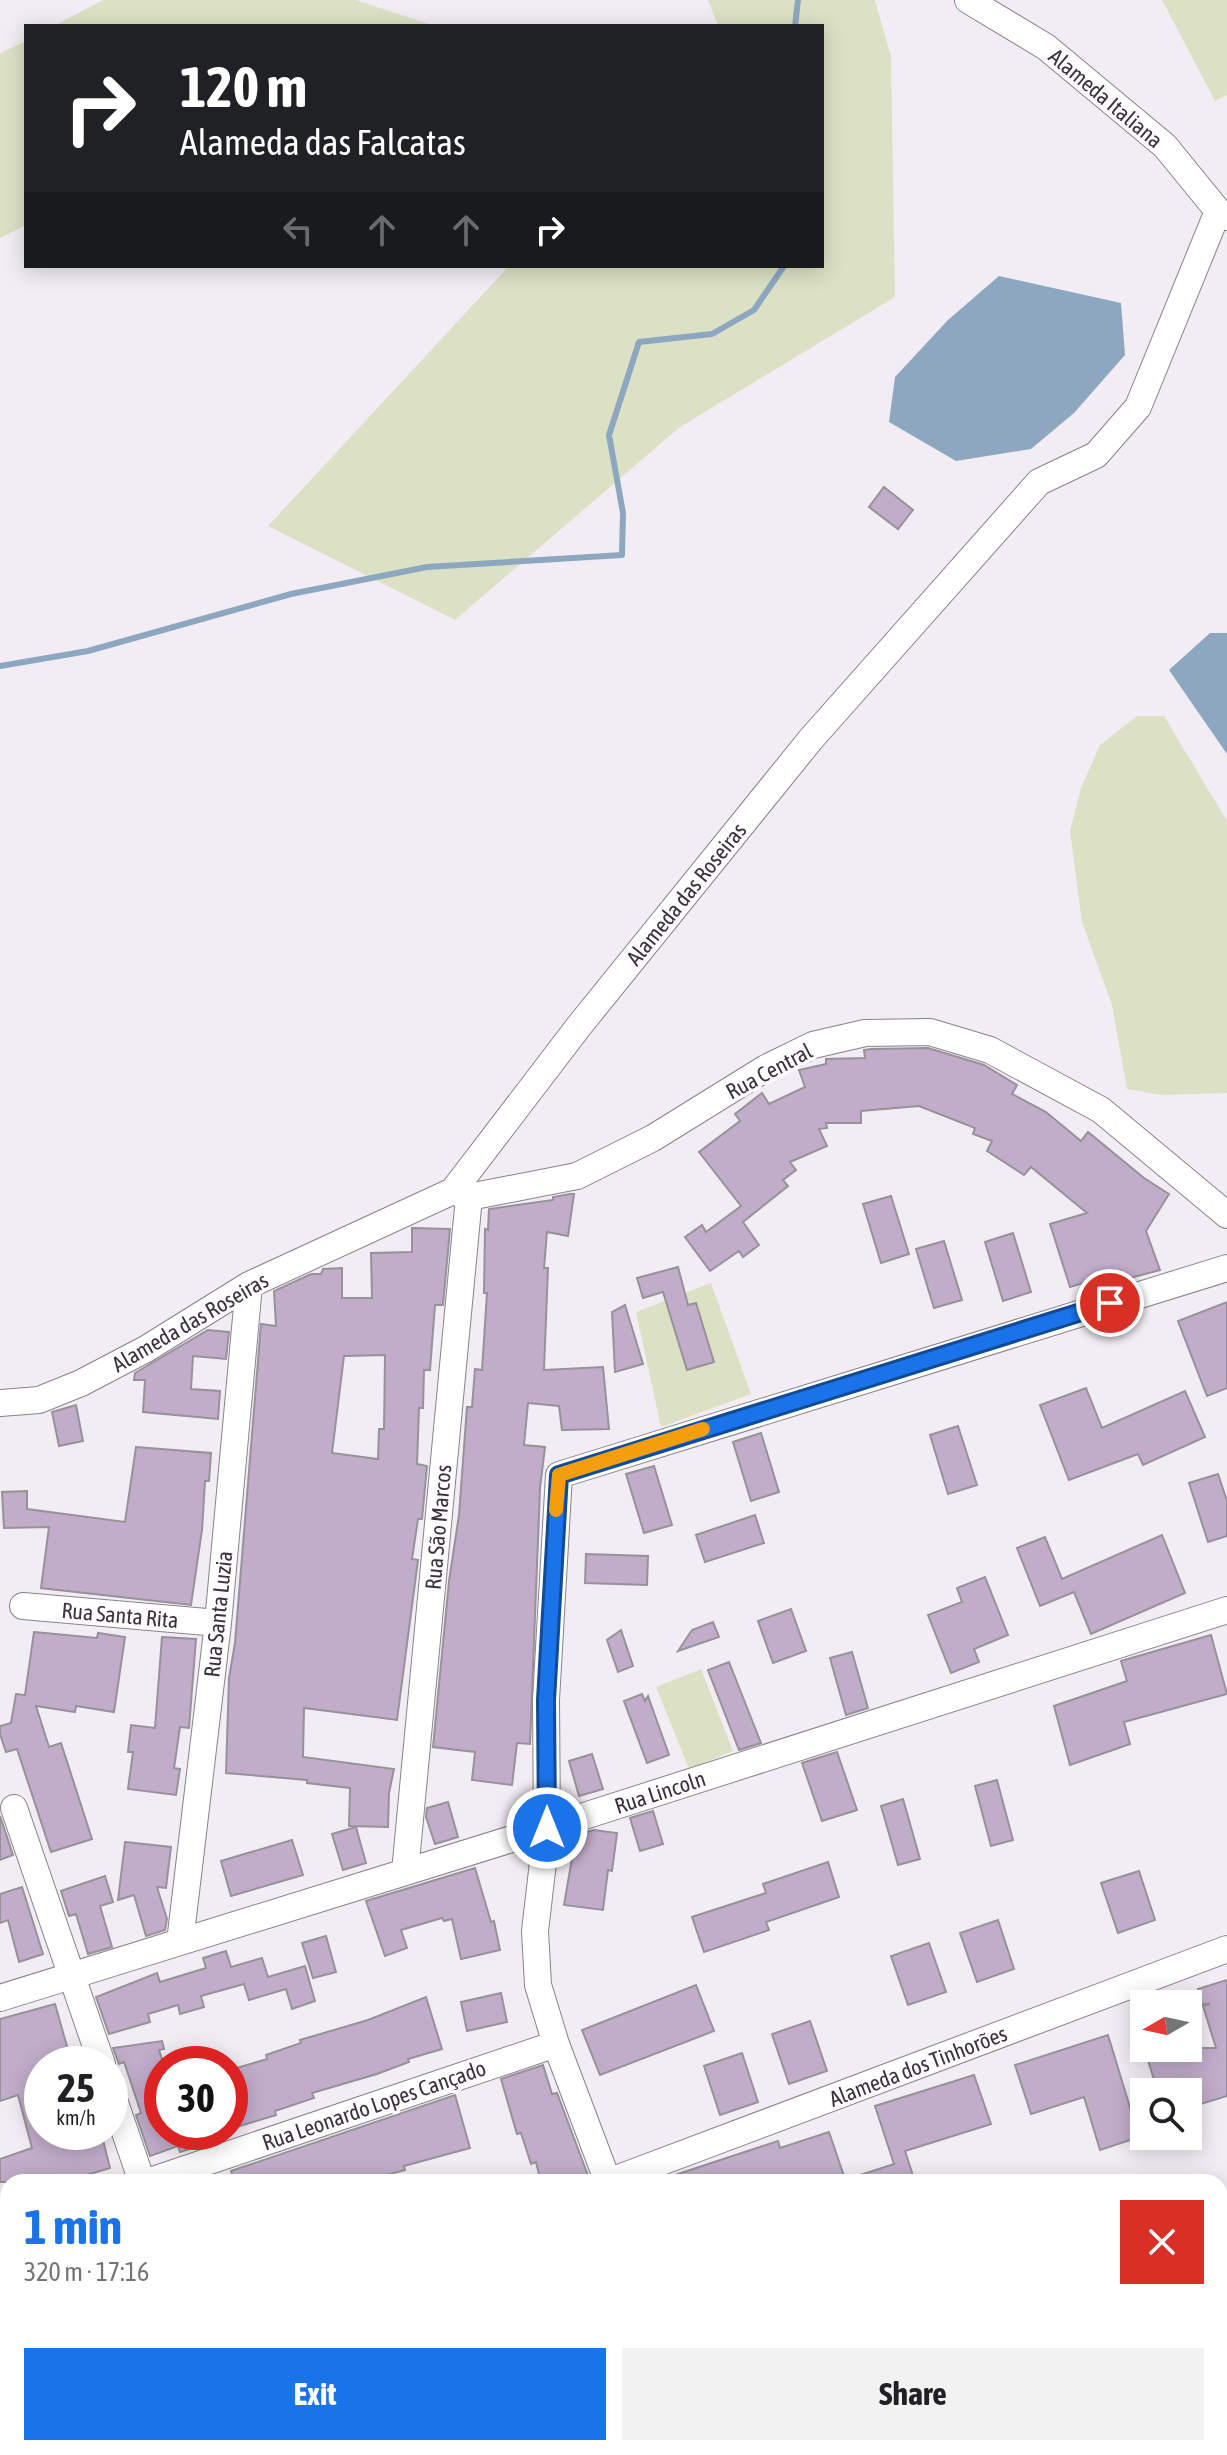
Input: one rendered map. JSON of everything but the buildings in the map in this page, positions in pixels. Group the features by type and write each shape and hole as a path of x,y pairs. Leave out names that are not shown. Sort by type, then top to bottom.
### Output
{"street":[{"name":"Alameda Italiana","path":"968,0 1046,47 1165,146 1222,214"},
{"name":"Alameda das Roseiras","path":"0,1403 39,1400 81,1383 146,1349 249,1285 461,1194 579,1026 811,739 1039,482 1096,455 1138,407 1222,214"},
{"name":"Rua Central","path":"461,1194 577,1176 653,1138 766,1068 813,1045 865,1033 930,1032 990,1050 1101,1110 1227,1215"},
{"name":"Rua São Marcos","path":"405,1872 461,1194"},
{"path":"605,2174 556,2044 538,1985 535,1931 547,1828 546,1700 559,1475 1227,1268"},
{"name":"Rua Santa Luzia","path":"180,1942 218,1623 249,1285"},
{"name":"Rua Santa Rita","path":"23,1606 218,1623"},
{"name":"Rua Lincoln","path":"0,1998 547,1828 1227,1610"},
{"path":"14,1808 96,2046"},
{"name":"Alameda dos Tinhorões","path":"629,2174 1227,1949"},
{"name":"Rua Leonardo Lopes Cançado","path":"169,2174 556,2044"},
{"path":"128,2136 142,2174"}],"green space":[{"path":"103,0 356,0 429,24 58,24"},
{"path":"708,0 875,0 891,57 895,297 680,427 455,620 268,526 507,268 824,268 824,24 717,24"},
{"path":"1162,0 1227,0 1227,95 1215,101"},
{"path":"24,42 24,226 0,238 0,53"},
{"path":"1137,716 1164,716 1227,821 1227,1093 1161,1095 1127,1089 1112,1005 1082,922 1070,831 1081,788 1100,745"},
{"path":"711,1283 751,1394 661,1427 636,1312"},
{"path":"701,1669 733,1751 689,1769 656,1687"}],"water":[{"path":"999,276 1121,303 1125,355 1074,413 1031,449 956,461 889,422 895,377 948,320"},
{"path":"1210,633 1227,633 1227,754 1169,670"}],"waterway":[{"path":"795,24 798,0"},
{"path":"0,666 88,651 291,594 427,567 622,555 623,513 609,435 639,342 712,334 754,310 783,268"}],"slow traffic":[{"path":"556,1510 559,1475 703,1429"}],"route":[{"path":"547,1828 546,1700 559,1475 1110,1303"}]}
